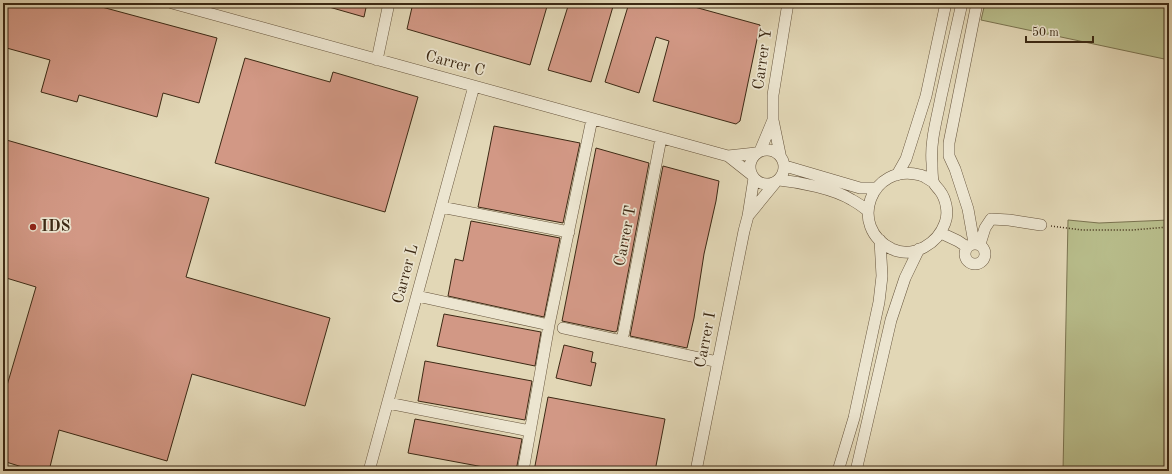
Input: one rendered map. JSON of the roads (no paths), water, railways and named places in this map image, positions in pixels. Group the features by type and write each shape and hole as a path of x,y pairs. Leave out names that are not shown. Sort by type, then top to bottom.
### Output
{"street":[{"name":"Carrer C","path":"172,3 728,156 758,152"},
{"path":"377,60 389,3"},
{"name":"Carrer Y","path":"780,154 773,120 773,95 788,3"},
{"path":"897,175 906,159 926,96 946,3"},
{"path":"933,182 931,154 934,130 962,3"},
{"path":"974,245 968,209 955,169 948,156 948,143 977,3"},
{"name":"Carrer L","path":"369,471 474,86"},
{"path":"523,471 549,325 592,119"},
{"name":"Carrer Y","path":"758,152 773,120"},
{"name":"Carrer T","path":"622,341 661,138"},
{"path":"777,182 784,172 785,166 780,154 775,151 766,150 758,152 752,159 750,165 753,177 760,183 765,185 777,182 805,184 837,193 851,199 868,211"},
{"name":"Carrer C","path":"728,156 753,177"},
{"path":"785,166 860,188 877,188"},
{"path":"905,173 921,175 933,182 942,192 946,206 946,221 941,234 933,242 919,249 906,252 893,249 880,240 870,225 868,211 872,195 884,180 905,173"},
{"name":"Carrer I","path":"696,471 748,216 753,177"},
{"name":"Carrer I","path":"748,216 777,182"},
{"path":"441,207 569,232"},
{"path":"974,245 991,219 1041,225"},
{"path":"941,234 958,241 974,245"},
{"path":"838,471 854,418 879,302 882,276 880,240"},
{"path":"856,471 891,320 904,278 919,249"},
{"path":"417,296 549,325"},
{"path":"563,328 718,362"},
{"path":"388,403 530,431"}],"place":[{"name":"IDS","path":"33,227"}]}
